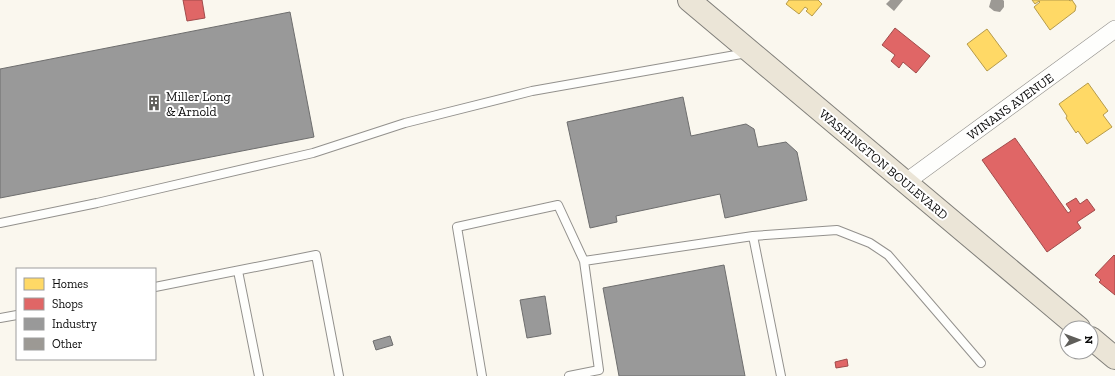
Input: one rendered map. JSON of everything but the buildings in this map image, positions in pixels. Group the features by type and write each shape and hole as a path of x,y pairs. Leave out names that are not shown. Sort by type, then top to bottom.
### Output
{"main road":[{"name":"WASHINGTON BOULEVARD","path":"690,0 1070,320"},
{"path":"1099,345 1115,358"}],"street":[{"name":"WINANS AVENUE","path":"906,182 1115,29"}],"lane":[{"path":"0,223 105,201 313,153 405,123 532,91 752,52"},
{"path":"482,376 457,227 558,205 584,261 599,370 569,376"},
{"path":"584,261 753,236 838,230 870,242 888,255 981,364"},
{"path":"753,236 781,376"},
{"path":"156,287 316,255 339,376"},
{"path":"238,271 259,376"},
{"path":"0,318 16,315"}],"place":[{"name":"Miller Long & Arnold","path":"154,103"}]}
